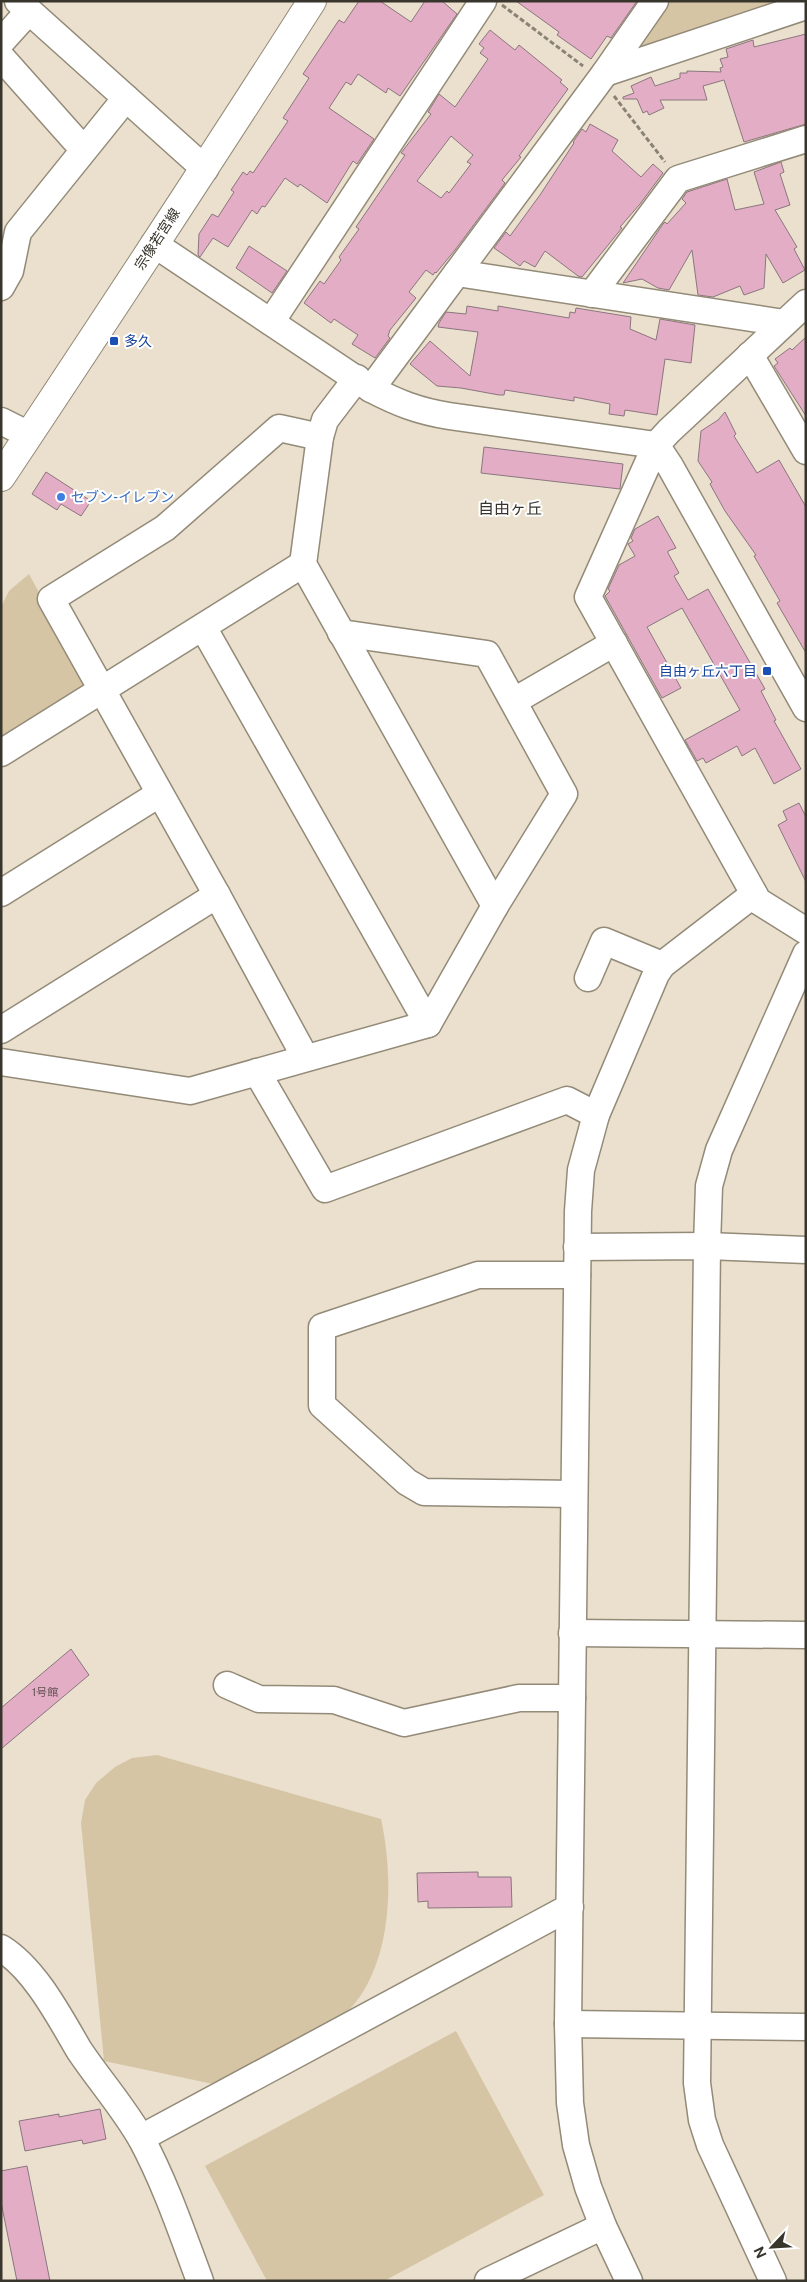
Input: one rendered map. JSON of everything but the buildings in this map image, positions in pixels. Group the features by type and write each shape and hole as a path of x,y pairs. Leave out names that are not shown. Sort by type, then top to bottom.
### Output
{"main road":[{"name":"宗像若宮線","path":"1,477 205,169 312,1"}],"street":[{"path":"271,322 483,1"},
{"path":"495,906 303,564 320,437 325,420 364,383 457,273 605,73 655,1"},
{"path":"1,42 24,6 205,169"},
{"path":"605,73 806,6"},
{"path":"1,57 83,149"},
{"path":"1,287 10,272 18,232 126,98"},
{"path":"592,294 678,179 806,139"},
{"path":"154,244 364,383 403,406 423,412 656,445"},
{"path":"457,273 784,323"},
{"path":"806,303 656,445 588,597 758,901 806,931"},
{"path":"750,354 806,451"},
{"path":"1,421 29,435"},
{"path":"305,1057 217,895 51,599 165,528 279,428 320,437"},
{"path":"656,445 806,708"},
{"path":"1,753 303,564"},
{"path":"202,627 428,1024"},
{"path":"1,1062 190,1091 305,1057 428,1024 495,906 564,794 487,654 341,634"},
{"path":"514,702 614,643"},
{"path":"1,893 159,794"},
{"path":"629,2281 603,2226 588,2187 576,2145 570,2103 568,2024 572,1633 577,1247 581,1170 596,1115 656,974 662,965 754,894"},
{"path":"1,1030 217,895"},
{"path":"588,978 604,941 662,965"},
{"path":"773,2281 723,2176 702,2120 697,2083 696,2025 707,1246 709,1186 720,1150 806,954"},
{"path":"257,1072 326,1189 567,1100 596,1115"},
{"path":"577,1247 707,1246 806,1250"},
{"path":"574,1494 424,1492 407,1482 322,1404 322,1327 478,1275 577,1276"},
{"path":"572,1633 806,1635"},
{"path":"227,1685 258,1699 334,1700 404,1723 519,1698 572,1698"},
{"path":"141,2138 570,1907"},
{"path":"1,1948 11,1954 30,1975 88,2064 141,2138 161,2177 200,2281"},
{"path":"568,2024 806,2027"},
{"path":"496,2279 603,2226"}],"shaded area":[{"path":"665,1 803,1 639,54 636,41"},
{"path":"29,574 89,684 1,741 1,607 9,591"},
{"path":"157,1755 381,1819 385,1842 388,1867 386,1919 382,1944 375,1968 364,1990 350,2009 343,2015 213,2084 104,2061 81,1823 85,1800 96,1783 115,1767 132,1758"},
{"path":"456,2031 544,2195 384,2281 267,2281 205,2166"}],"place":[{"name":"多久","path":"114,341"},
{"name":"セブン-イレブン","path":"61,497"},
{"name":"自由ヶ丘六丁目","path":"767,671"}],"district":[{"name":"自由ヶ丘","path":"510,508"}]}
